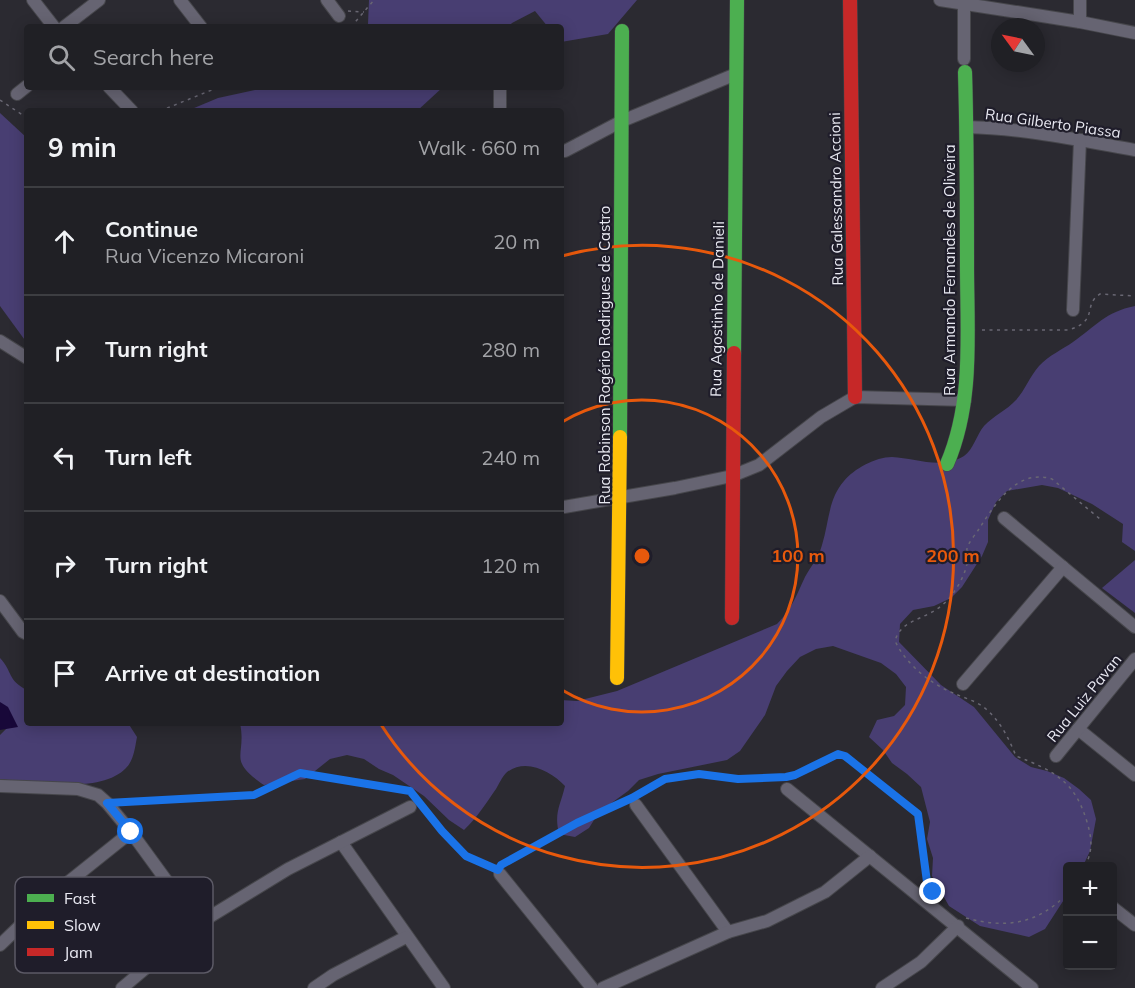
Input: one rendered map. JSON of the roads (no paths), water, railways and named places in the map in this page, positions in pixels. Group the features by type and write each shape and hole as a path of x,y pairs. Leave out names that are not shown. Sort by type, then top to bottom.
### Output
{"street":[{"path":"33,0 52,24"},
{"path":"68,24 99,0"},
{"path":"180,0 199,24"},
{"path":"327,0 339,16"},
{"name":"Rua Agostinho de Danieli","path":"732,618 737,0"},
{"name":"Rua Galessandro Accioni","path":"850,0 855,397"},
{"path":"940,0 1080,21 1135,33"},
{"path":"1080,0 1080,21"},
{"name":"Rua Armando Fernandes de Oliveira","path":"947,464 957,445 965,400 967,330 964,2"},
{"name":"Rua Robinson Rogério Rodrigues de Castro","path":"617,678 620,496 621,31"},
{"path":"565,151 622,121 736,74"},
{"path":"112,90 129,108"},
{"path":"500,90 500,108"},
{"name":"Rua Gilberto Piassa","path":"966,126 996,127 1135,150"},
{"path":"1073,310 1080,140"},
{"path":"0,341 24,356"},
{"path":"564,507 732,476 759,465 821,417 855,397 965,400"},
{"path":"1004,518 1135,627"},
{"path":"963,684 1063,567"},
{"path":"0,601 24,632"},
{"name":"Rua Luiz Pavan","path":"1056,756 1135,659"},
{"path":"1078,729 1135,775"},
{"path":"0,786 78,789 98,795 131,832 164,877"},
{"path":"787,789 870,856 959,920 1032,988"},
{"path":"631,802 728,932"},
{"path":"213,915 288,869 410,807"},
{"path":"75,877 131,832"},
{"path":"341,842 444,988"},
{"path":"603,988 728,932 767,921 825,892 870,856"},
{"path":"499,872 592,988"},
{"path":"1117,910 1135,925"},
{"path":"882,988 921,962 959,920"},
{"path":"0,945 15,931"},
{"path":"314,988 333,975 406,937"},
{"path":"122,988 140,973"}]}
